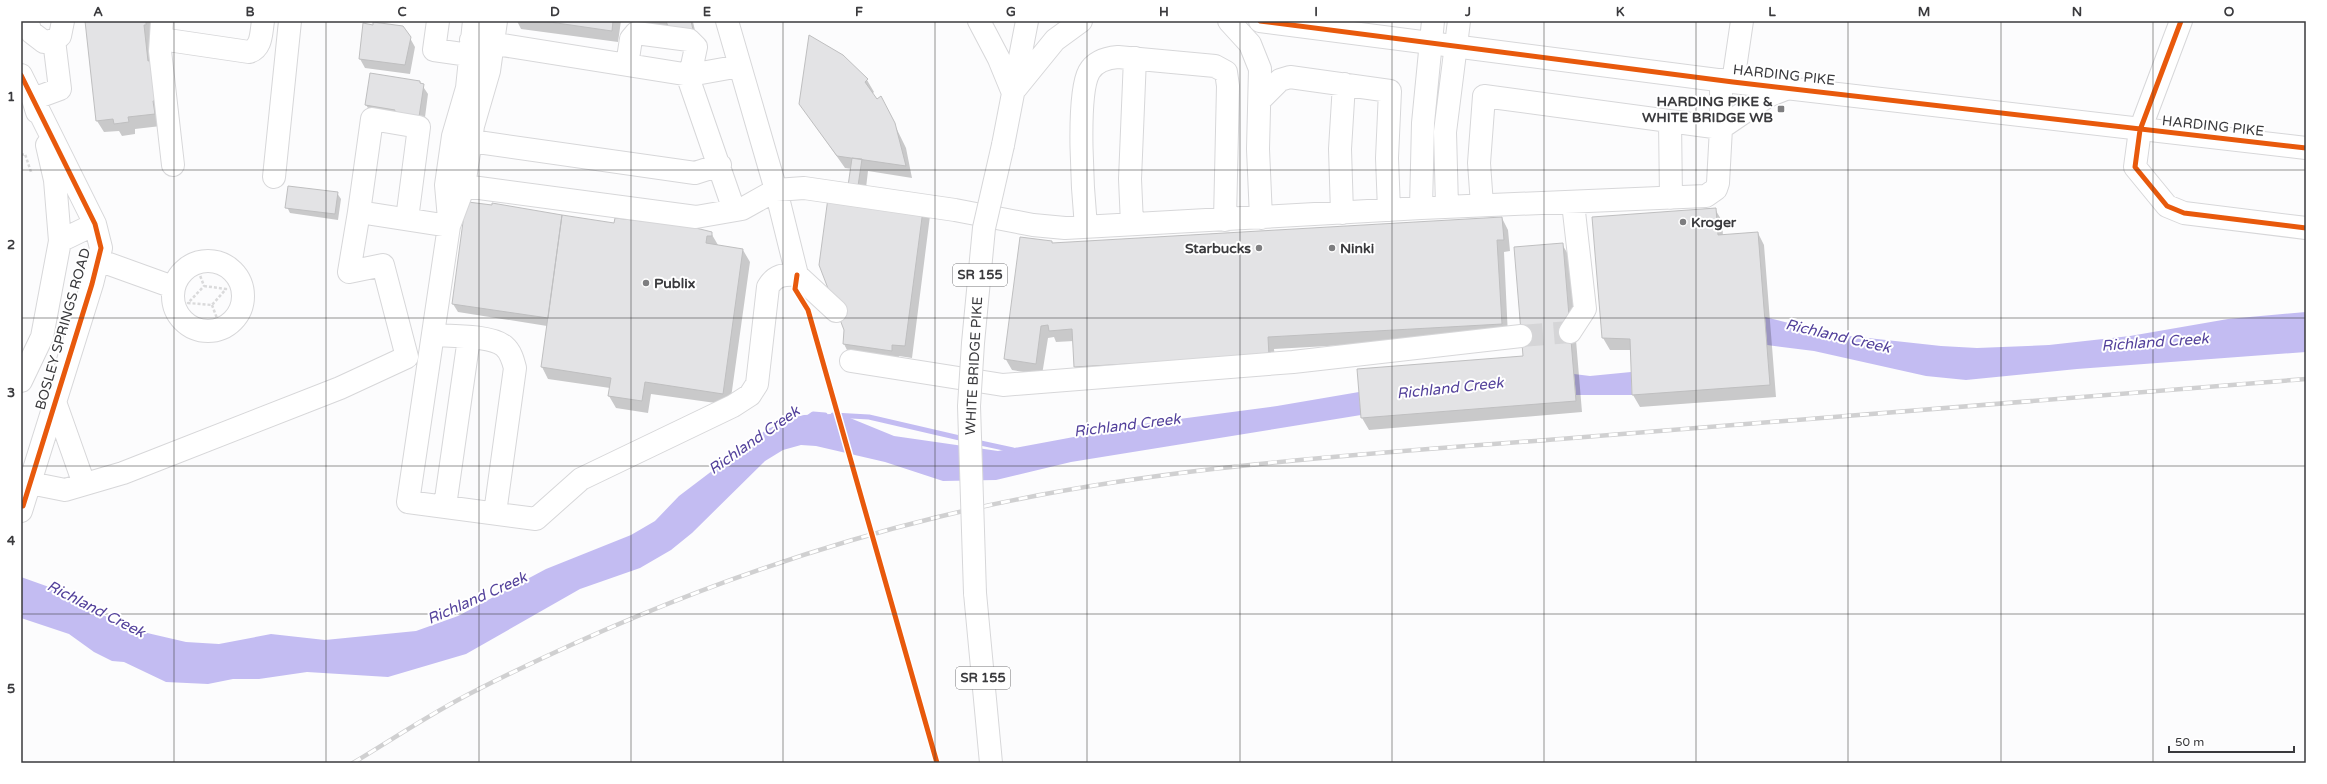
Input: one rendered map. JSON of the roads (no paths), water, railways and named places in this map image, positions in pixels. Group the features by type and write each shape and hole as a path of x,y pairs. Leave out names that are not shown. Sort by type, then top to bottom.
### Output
{"main road":[{"path":"27,21 31,32 44,42 59,31"},
{"path":"173,165 160,51 161,30 248,52 255,50 258,45 263,21"},
{"path":"274,177 290,21"},
{"path":"438,21 434,50 472,39 493,44 690,75 732,67"},
{"path":"449,226 464,186 471,141 490,71 496,21"},
{"path":"727,21 732,67 776,190 797,275 836,311"},
{"path":"979,21 999,59 1013,92 1055,40 1081,21"},
{"name":"WHITE BRIDGE PIKE","path":"992,763 975,593 969,406 973,343 984,228 1027,21"},
{"path":"1229,21 1250,44 1259,62 1261,99 1258,148 1260,218"},
{"name":"HARDING PIKE","path":"1260,21 1432,31 1455,45 1727,81 2140,130 2306,148"},
{"path":"1447,206 1444,148 1459,21"},
{"path":"464,186 696,217 734,210 761,200 776,190 804,188 955,210 1051,227 1086,227 1225,220 1447,206 1573,203 1706,196 1716,189 1721,128 1727,81 1742,21"},
{"path":"2181,21 2140,130 2136,167 2167,206 2184,213 2306,228"},
{"path":"21,381 42,337 60,241 55,180 33,98 60,89 59,31"},
{"path":"1421,208 1423,136 1432,31"},
{"path":"627,65 631,39 636,33 689,40 696,47 689,80 720,165 734,210"},
{"path":"472,39 467,88 454,136 446,185 449,226 408,502 536,519 581,480 744,400 757,384 768,287 772,280 785,274 797,275"},
{"path":"1086,227 1082,142 1087,78 1094,64 1101,60 1118,57 1215,66 1226,72 1228,86 1225,220"},
{"path":"1132,224 1130,179 1135,58"},
{"name":"BOSLEY SPRINGS ROAD","path":"21,75 95,224 101,248 22,509"},
{"path":"1261,99 1280,80 1290,77 1390,91 1387,158 1389,210"},
{"path":"1342,213 1340,149 1344,84"},
{"path":"1482,205 1479,163 1484,96 1721,128 1768,96 1788,88"},
{"path":"30,483 65,490 123,473 340,388 407,357 383,264 349,272 372,119 419,127 407,219"},
{"path":"1670,121 1671,198"},
{"path":"471,141 695,173 720,165"},
{"path":"1570,332 1585,309 1573,203"},
{"path":"359,212 449,226"},
{"path":"60,241 95,224"},
{"path":"98,260 173,287"},
{"path":"208,260 223,264 234,272 242,286 243,297 240,310 232,321 220,329 202,331 184,322 174,308 173,287 183,271 196,262 208,260"},
{"path":"434,335 485,339 503,345 510,352 515,368 494,513"},
{"path":"851,361 1003,385 1293,362 1521,336"},
{"path":"445,506 469,338"},
{"path":"55,402 84,484"}],"water":[{"path":"2306,312 2306,352 2077,369 1966,380 1926,376 1814,351 1767,345 1765,317 1831,334 1941,346 1977,348 2049,345 2130,336 2228,319"},
{"path":"1631,372 1632,395 1576,395 1574,374 1590,376"},
{"path":"1359,392 1361,415 1071,462 996,480 943,481 885,462 816,446 801,445 783,450 765,461 692,533 671,550 640,568 580,589 466,654 388,677 307,672 259,679 233,679 208,684 166,682 124,662 112,661 94,652 69,634 21,618 21,577 49,587 130,629 186,642 219,644 271,634 325,640 416,631 458,616 546,569 631,535 655,521 679,496 766,430 791,418 804,415 831,414 850,418 894,436 998,451 1149,423 1277,406"}],"waterway":[{"name":"Richland Creek","path":"806,419 813,414 825,415"},
{"name":"Richland Creek","path":"833,415 869,417 964,439"},
{"name":"Richland Creek","path":"976,442 1013,450"}],"tunnel":[{"path":"1521,336 1570,332"}],"railway":[{"path":"353,763 459,699 586,638 643,614 701,591 819,550 938,517 1014,500 1091,486 1247,465 1403,451 2306,379"}],"place":[{"name":"HARDING PIKE & WHITE BRIDGE WB","path":"1781,109"},
{"name":"Kroger","path":"1683,222"},
{"name":"Starbucks","path":"1259,248"},
{"name":"Ninki","path":"1332,248"},
{"name":"Publix","path":"646,283"}]}
